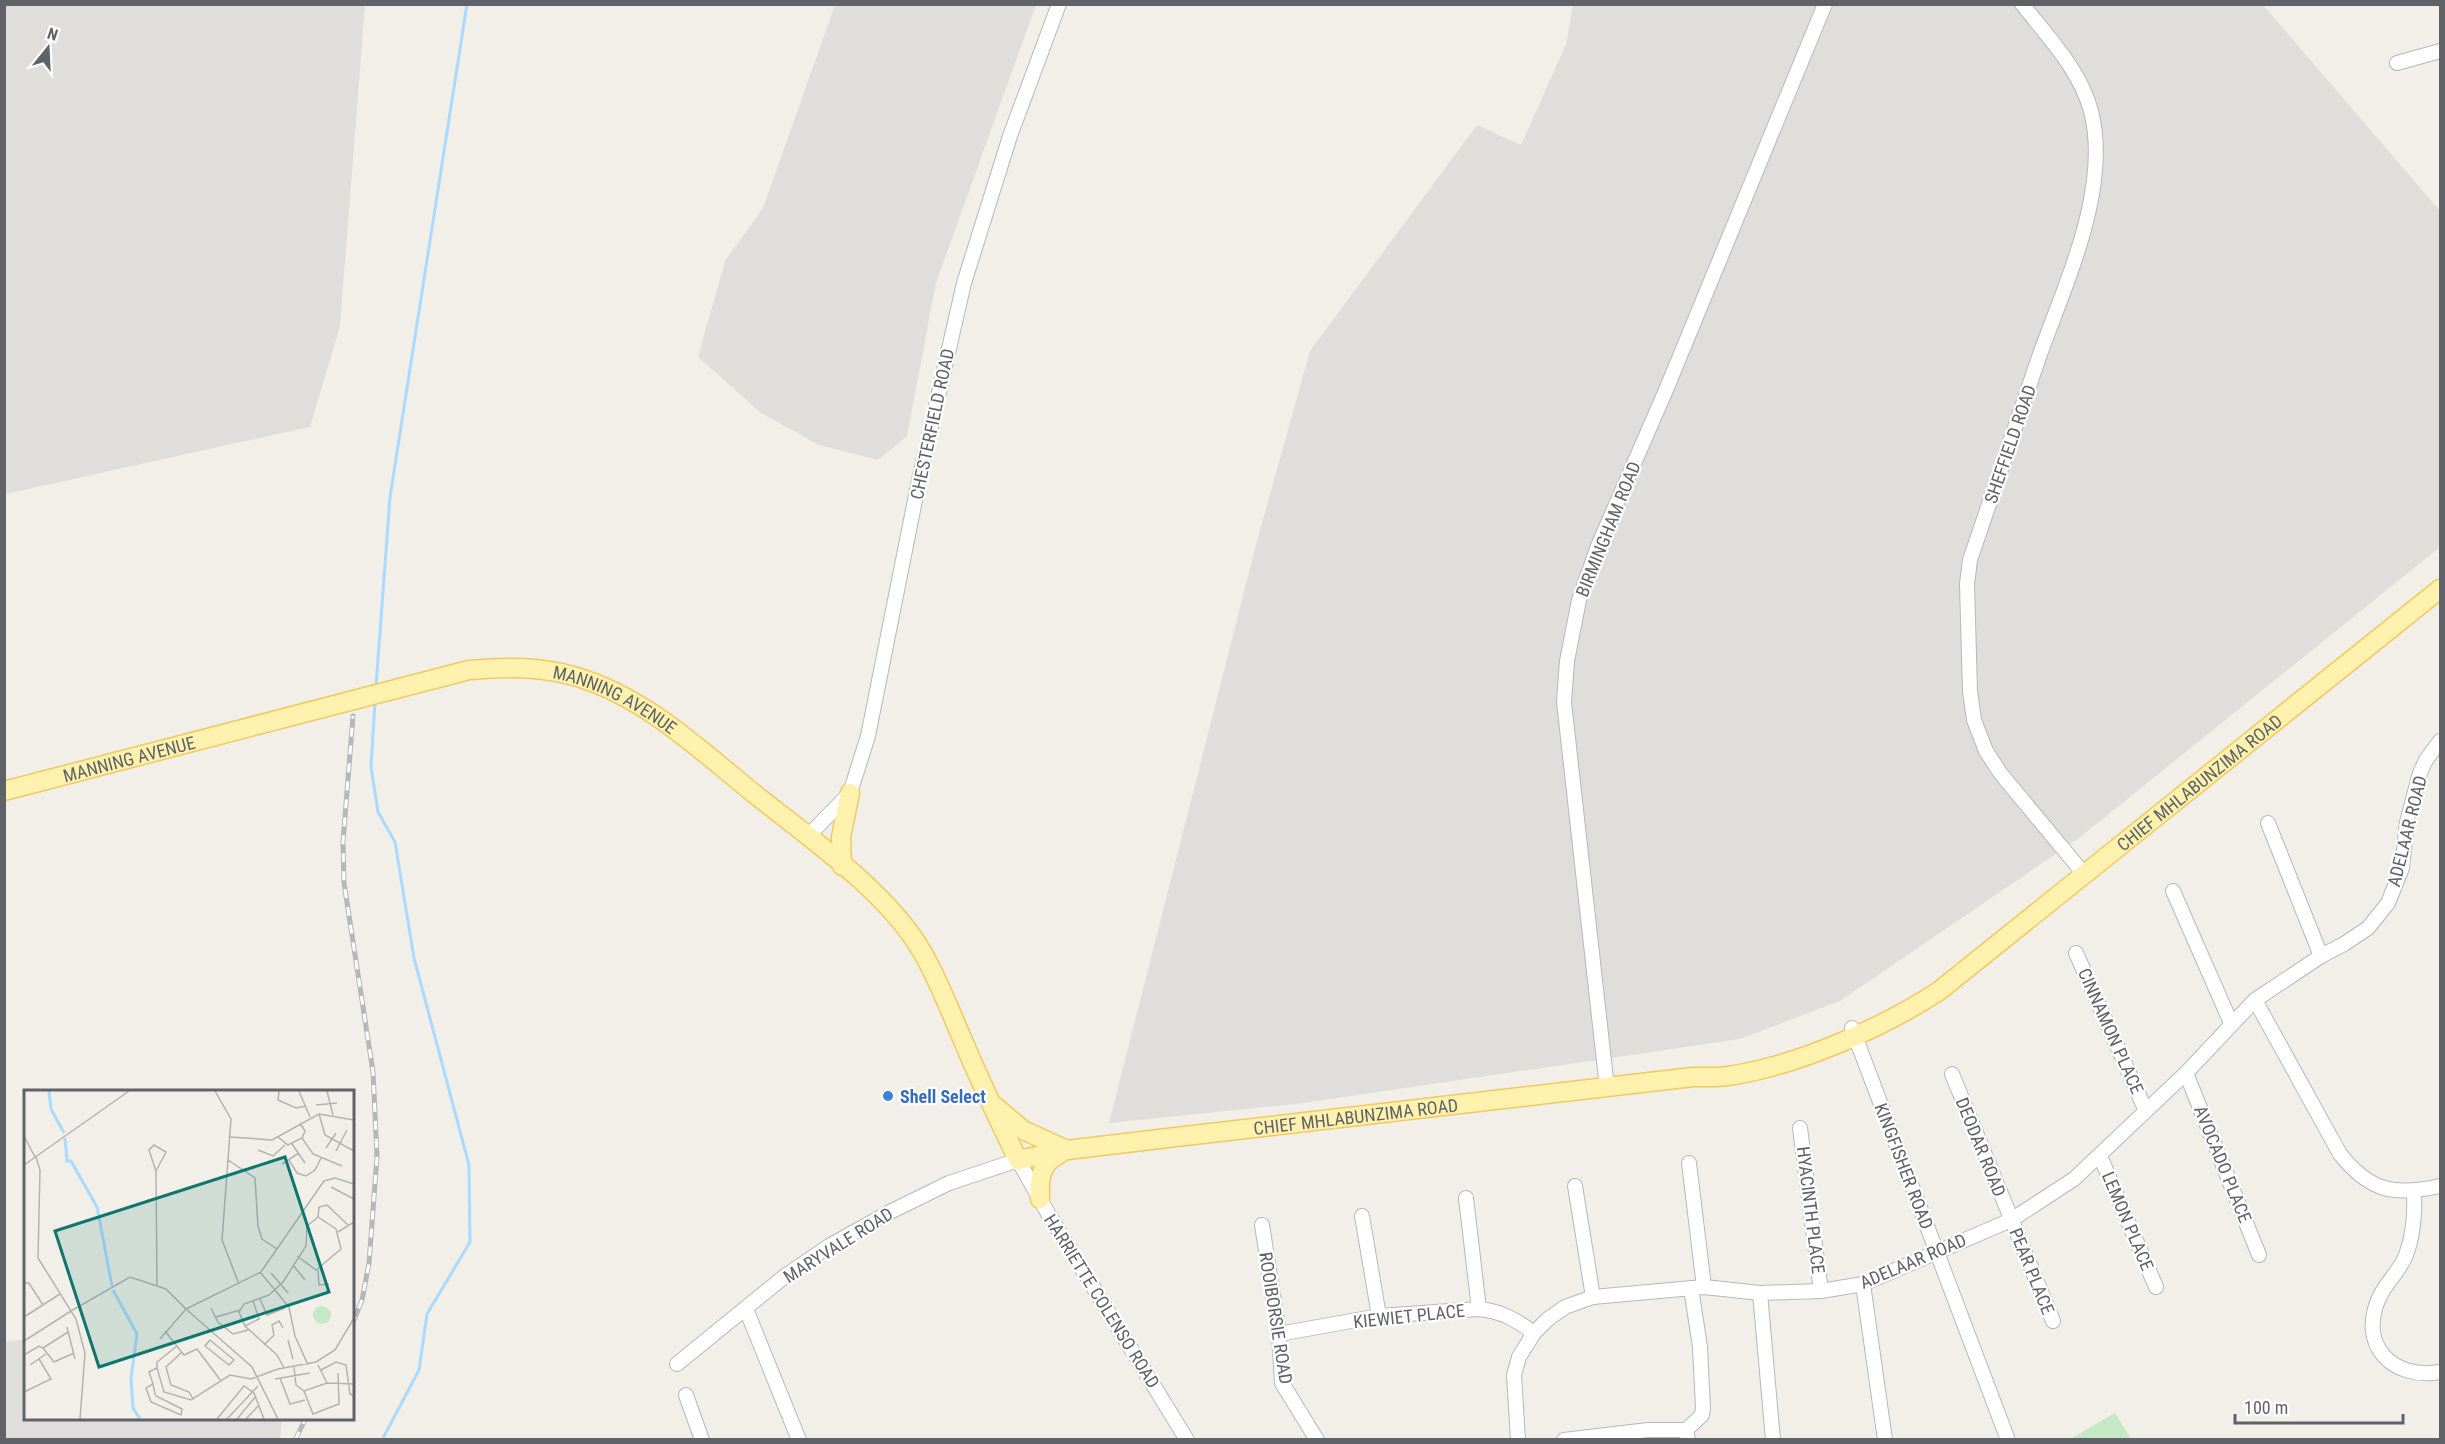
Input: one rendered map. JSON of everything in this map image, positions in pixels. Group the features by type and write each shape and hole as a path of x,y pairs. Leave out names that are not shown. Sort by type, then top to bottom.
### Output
{"main road":[{"name":"CHIEF MHLABUNZIMA ROAD","path":"1018,1160 1067,1150 1693,1077 1853,1032 1958,974 2006,939 2440,589"},
{"name":"MANNING AVENUE","path":"8,792 469,670 513,667 546,670 577,677 630,699 677,731 808,836 883,901 921,950 1018,1160"},
{"path":"843,866 841,837 850,793"},
{"path":"987,1097 1023,1130 1067,1150"},
{"path":"1040,1199 1041,1171 1053,1157 1067,1150"}],"street":[{"name":"CHESTERFIELD ROAD","path":"808,836 850,793 868,736 914,502 964,283 1010,136 1059,4"},
{"name":"BIRMINGHAM ROAD","path":"1607,1088 1564,702 1567,661 1577,611 1598,546 1666,390 1825,4"},
{"name":"SHEFFIELD ROAD","path":"2022,4 2073,70 2087,99 2096,141 2095,178 2081,237 1970,560 1967,584 1970,691 1974,720 1986,751 2001,774 2084,874"},
{"path":"2397,63 2440,51"},
{"name":"ADELAAR ROAD","path":"1518,1440 1514,1375 1519,1358 1534,1333 1565,1307 1593,1297 1698,1288 1760,1293 1821,1291 1863,1284 2011,1220 2074,1179 2100,1156 2145,1109 2186,1073 2255,1000 2368,928 2388,903 2402,868 2407,822 2420,773 2426,760 2440,741"},
{"path":"2268,823 2321,956"},
{"path":"2173,891 2231,1023"},
{"name":"CINNAMON PLACE","path":"2076,953 2145,1109"},
{"path":"2255,1000 2340,1154 2354,1171 2376,1185 2396,1192 2414,1192 2440,1186"},
{"name":"KINGFISHER ROAD","path":"1853,1032 2008,1440"},
{"name":"AVOCADO PLACE","path":"2186,1073 2259,1255"},
{"name":"DEODAR ROAD","path":"1952,1074 2011,1220"},
{"name":"HYACINTH PLACE","path":"1800,1128 1821,1291"},
{"name":"LEMON PLACE","path":"2100,1156 2156,1287"},
{"name":"HARRIETTE COLENSO ROAD","path":"1018,1160 1187,1440"},
{"name":"MARYVALE ROAD","path":"676,1364 808,1260 880,1217 949,1183 1018,1160"},
{"path":"1564,1440 1648,1431 1687,1435 1703,1412 1698,1288 1689,1163"},
{"path":"1575,1186 1593,1297"},
{"path":"2414,1192 2415,1217 2405,1257 2379,1298 2373,1314 2372,1330 2382,1354 2400,1369 2417,1373 2440,1372"},
{"path":"1466,1198 1479,1309"},
{"path":"1362,1216 1379,1316"},
{"name":"PEAR PLACE","path":"2011,1220 2053,1322"},
{"name":"ROOIBORSIE ROAD","path":"1262,1225 1279,1334 1282,1383 1317,1440"},
{"path":"1863,1284 1885,1440"},
{"path":"1760,1293 1773,1440"},
{"path":"746,1309 799,1440"},
{"name":"KIEWIET PLACE","path":"1279,1334 1379,1316 1479,1309 1494,1310 1512,1317 1534,1333"},
{"path":"687,1395 702,1440"}],"shaded area":[{"path":"4,5 365,5 340,326 310,427 5,494"},
{"path":"835,5 1036,5 936,283 907,436 878,460 819,445 761,413 698,357 725,261 763,208"},
{"path":"1573,5 2263,5 2440,211 2440,547 2079,838 1840,1001 1740,1039 1303,1103 1109,1123 1257,541 1310,351 1477,125 1521,145 1566,44"},
{"path":"24,1339 24,1420 282,1420 280,1439 5,1439 5,1342"}],"green space":[{"path":"2115,1413 2131,1439 2070,1439"}],"waterway":[{"path":"376,686 390,497 467,4"},
{"path":"375,702 371,767 378,812 395,842 414,958 469,1165 470,1242 427,1314 419,1370 382,1440"}],"railway":[{"path":"353,716 343,842 344,883 373,1072 377,1157 369,1263 362,1300 354,1320"},
{"path":"295,1440 305,1420"}],"place":[{"name":"Shell Select","path":"888,1096"}]}
